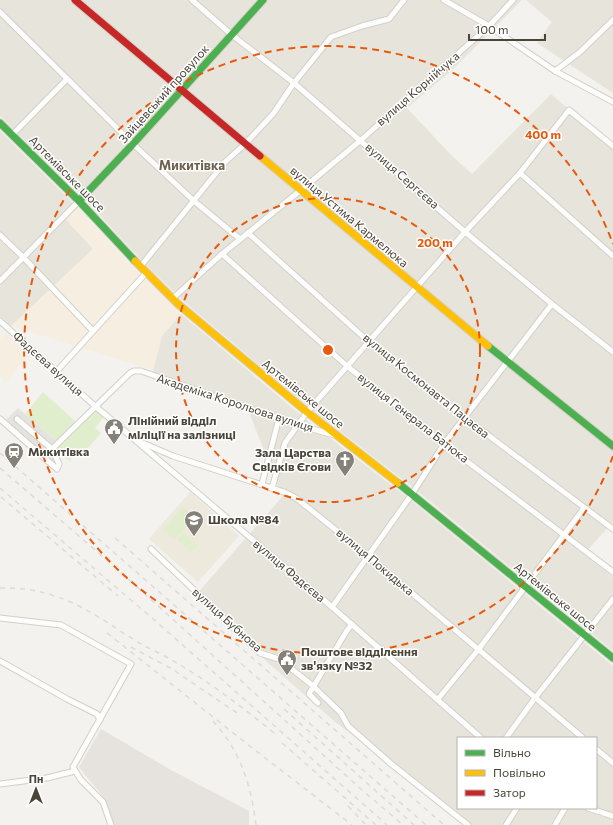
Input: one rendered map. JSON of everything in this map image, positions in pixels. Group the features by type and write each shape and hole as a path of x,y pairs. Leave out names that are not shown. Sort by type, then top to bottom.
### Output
{"street":[{"name":"вулиця Устима Кармелюка","path":"75,0 416,287 507,362 613,446"},
{"name":"вулиця Сергєєва","path":"192,0 294,83 465,232 613,352"},
{"name":"Зайцевський провулок","path":"79,201 264,0"},
{"path":"140,267 225,162 245,144 273,114 294,83 331,38 362,26 389,19 404,0"},
{"path":"444,0 489,26 555,72 613,102"},
{"name":"вулиця Корнійчука","path":"172,299 222,254 302,190 361,140 489,26 514,0"},
{"path":"0,12 133,144 194,201 240,239"},
{"path":"555,72 580,52 613,20"},
{"path":"12,135 68,79"},
{"path":"272,488 285,443 306,412 465,232 520,173 569,110 613,146"},
{"name":"Артемівське шосе","path":"0,123 79,201 172,299 306,412 412,494 613,658"},
{"path":"520,173 613,256"},
{"path":"0,281 22,257 79,201"},
{"name":"вулиця Космонавта Пацаєва","path":"248,233 369,342 464,417 613,529"},
{"path":"0,235 93,331"},
{"name":"вулиця Генерала Батюка","path":"222,254 347,366 444,444 613,572"},
{"path":"56,372 146,273"},
{"path":"332,607 412,494 444,444 552,304"},
{"name":"Фадєєва вулиця","path":"0,320 95,406"},
{"name":"Академіка Корольова вулиця","path":"95,406 134,371 148,374 298,425 336,435"},
{"path":"52,449 95,406"},
{"name":"вулиця Фадєєва","path":"95,406 352,624 480,737"},
{"path":"262,484 279,418"},
{"path":"0,419 57,469 59,464 52,449 17,419"},
{"name":"вулиця Покидька","path":"136,440 174,456 262,484 296,498 368,555 582,737"},
{"path":"438,699 478,650 584,508"},
{"name":"вулиця Бубнова","path":"151,549 260,653 280,659 314,687 341,713 348,726 390,763 468,825"},
{"path":"507,737 535,698 613,599"},
{"path":"0,618 61,625 131,664 74,769 47,778 0,784"},
{"path":"318,703 309,694 352,624"},
{"path":"0,661 67,699 97,714 100,720"},
{"path":"597,750 613,763"},
{"path":"74,769 81,780 103,802 110,825"},
{"path":"506,825 516,809"},
{"path":"555,825 564,809"},
{"path":"591,809 613,816"}],"shaded area":[{"path":"0,0 522,0 450,72 407,108 450,154 472,174 551,94 613,147 613,522 584,554 613,577 613,651 415,489 310,408 182,300 144,263 83,197 0,116"},
{"path":"526,0 613,0 613,93 537,43 552,22"},
{"path":"0,131 75,205 63,216 93,249 11,326 0,316"},
{"path":"75,205 136,271 181,314 162,336 153,370 11,326 93,249 63,216"},
{"path":"181,314 303,417 408,498 613,666 613,825 470,825 334,721 194,597 282,497 249,412 168,383 153,370 162,336"},
{"path":"6,333 30,354 6,382 0,377 0,339"},
{"path":"18,408 58,443 62,456 54,465 4,422"},
{"name":"Школа №84","path":"190,492 239,536 198,582 149,539"},
{"path":"101,729 171,770 249,811 249,825 113,825 104,798 79,767"}],"green space":[{"path":"43,392 76,422 56,441 25,414"},
{"path":"95,406 105,416 95,428 101,433 80,457 76,454 70,461 62,456 58,443"},
{"path":"183,507 194,518 174,540 163,530"},
{"path":"184,532 198,545 191,552 177,540"}],"railway":[{"path":"0,453 426,825"},
{"path":"0,468 116,568 362,790 403,825"},
{"path":"0,488 152,618 387,825"},
{"path":"1,497 118,596"},
{"path":"115,538 444,825"},
{"path":"0,588 27,589 52,595 64,599 88,611 197,676 236,703 274,733"},
{"path":"107,633 352,825"},
{"path":"131,647 172,669 237,713"},
{"path":"284,709 414,825"},
{"path":"213,721 223,733 238,757 248,783 256,825"},
{"path":"282,743 376,825"},
{"path":"348,806 366,825"}],"traffic: fast":[{"path":"79,201 133,144 263,0"},
{"path":"0,123 79,201 135,261"},
{"path":"488,346 613,446"},
{"path":"398,483 613,658"}],"traffic: slow":[{"path":"260,156 488,346"},
{"path":"135,261 178,304 307,412 398,483"}],"traffic: jam":[{"path":"75,0 260,156"}],"place":[{"name":"Лінійний відділ міліції на залізниці","path":"114,445"},
{"name":"Микитівка","path":"14,469"},
{"name":"Зала Царства Свідків Єгови","path":"345,477"},
{"name":"Школа №84","path":"194,537"},
{"name":"Поштове відділення зв'язку №32","path":"287,676"}],"district":[{"name":"Микитівка","path":"192,165"}]}
